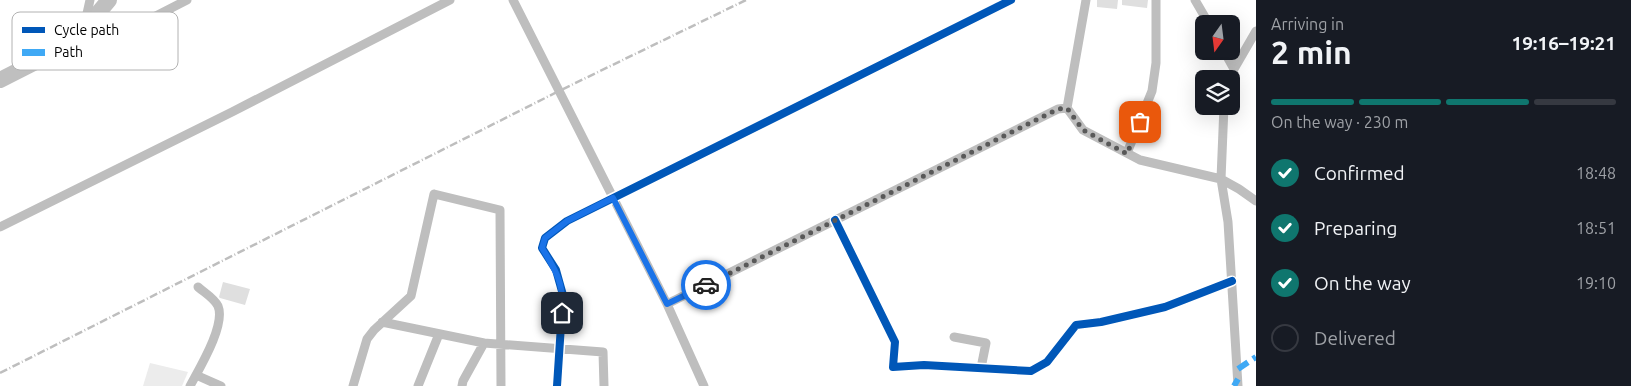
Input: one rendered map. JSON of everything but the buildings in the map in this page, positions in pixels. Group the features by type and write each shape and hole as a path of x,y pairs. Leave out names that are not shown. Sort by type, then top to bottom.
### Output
{"street":[{"path":"164,12 188,0"},
{"path":"0,227 232,112 450,0"},
{"path":"512,0 667,304 704,386"},
{"path":"557,386 563,295 556,270 542,248 545,238 567,221 1011,0"},
{"path":"1086,0 1067,108 1083,130 1140,160 1220,179 1256,201"},
{"path":"1127,154 1152,91 1156,63 1156,0"},
{"path":"1196,0 1204,15"},
{"path":"1234,69 1256,31"},
{"path":"1229,60 1234,69"},
{"path":"667,304 1058,109 1067,108"},
{"path":"1224,115 1220,179 1228,222 1238,386"},
{"path":"353,386 367,339 382,322 412,296 434,194 500,210 502,386"},
{"path":"835,220 895,342 893,367 924,365 1031,371 1048,362 1076,325 1101,322 1165,307 1232,281"},
{"path":"190,386 213,340 219,321 219,308 198,287"},
{"path":"382,322 502,346 603,352 604,386"},
{"path":"418,386 439,334"},
{"path":"954,337 986,343 981,368"},
{"path":"462,386 484,343"},
{"path":"196,374 221,386"}],"shaded area":[{"path":"150,363 188,372 182,386 143,386"}],"waterway":[{"path":"99,12 109,0"},
{"path":"0,80 20,70"}],"railway":[{"path":"0,373 559,91 746,0"}],"marked path":[{"path":"1238,369 1256,357"},
{"path":"1234,386 1238,379"}],"cycle path":[{"path":"557,386 563,295 556,270 542,248 545,238 567,221 1011,0"},
{"path":"835,220 895,342 893,367 924,365 1031,371 1047,362 1076,325 1101,322 1165,307 1232,281"}],"way so far":[{"path":"706,285 1058,109 1067,108 1083,130 1127,154 1140,122"}],"route":[{"path":"562,313 563,295 556,270 542,248 545,238 567,221 613,198 667,304 706,285"}]}
